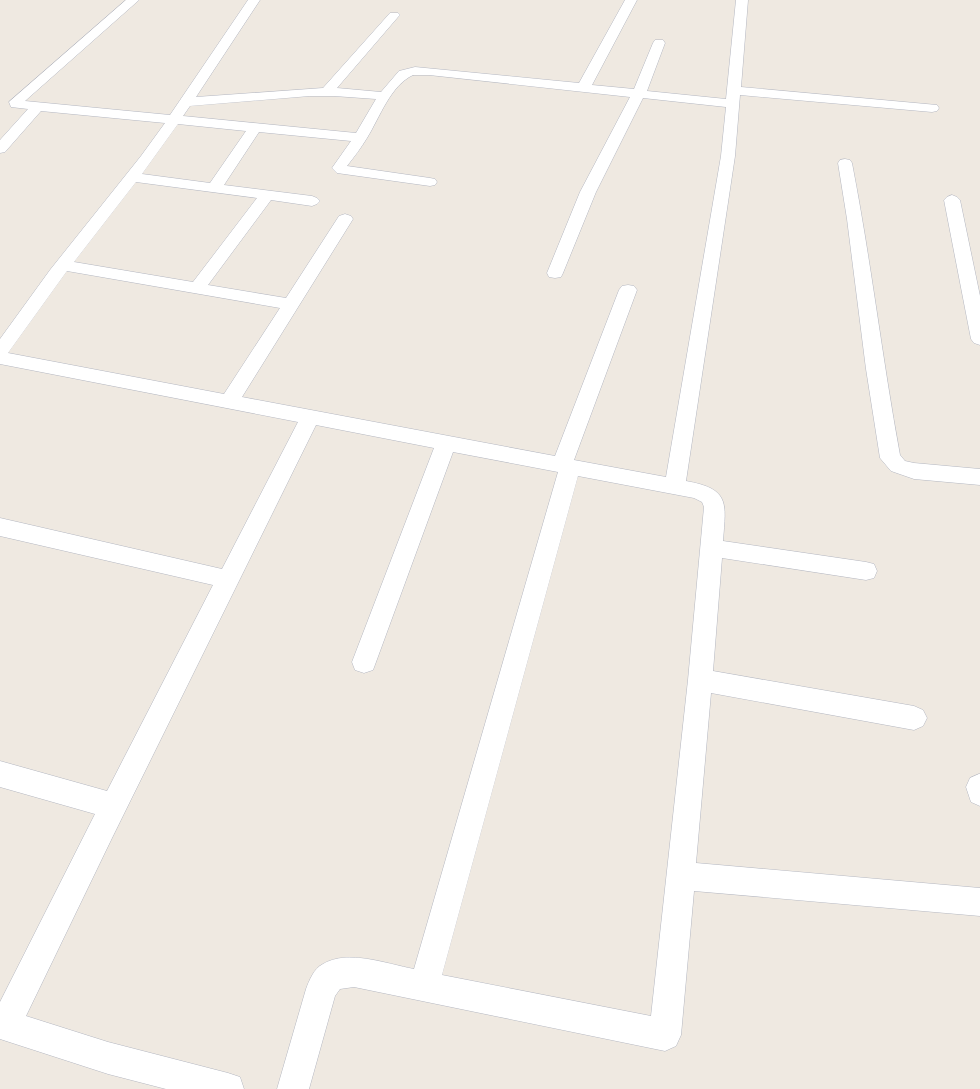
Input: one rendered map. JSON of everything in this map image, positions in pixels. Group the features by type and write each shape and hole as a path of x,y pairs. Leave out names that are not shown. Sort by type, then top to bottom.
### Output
{"street":[{"path":"133,0 16,102 16,104 360,138"},
{"path":"0,352 174,120 254,0"},
{"path":"584,87 631,0"},
{"path":"675,486 728,156 732,97 742,0"},
{"path":"327,92 394,15"},
{"path":"555,273 588,192 639,93 659,43"},
{"path":"430,182 342,170 339,168 360,138 389,90 404,74 410,71 639,93 932,108"},
{"path":"186,102 327,92 385,96"},
{"path":"0,149 37,107"},
{"path":"214,188 255,128"},
{"path":"845,163 855,220 875,369 890,458 898,466 914,471 980,477"},
{"path":"132,177 312,201"},
{"path":"197,288 267,195"},
{"path":"952,200 980,339"},
{"path":"229,402 344,219"},
{"path":"64,265 290,304"},
{"path":"424,986 566,466 628,290"},
{"path":"0,358 699,491 709,496 716,511 665,1035 354,972 332,975 321,989 294,1089"},
{"path":"228,1089 108,1058 3,1024 227,579 310,418"},
{"path":"364,662 446,444"},
{"path":"0,527 227,579"},
{"path":"712,548 866,571"},
{"path":"700,680 914,718"},
{"path":"0,774 113,806"},
{"path":"681,876 980,902"}]}
